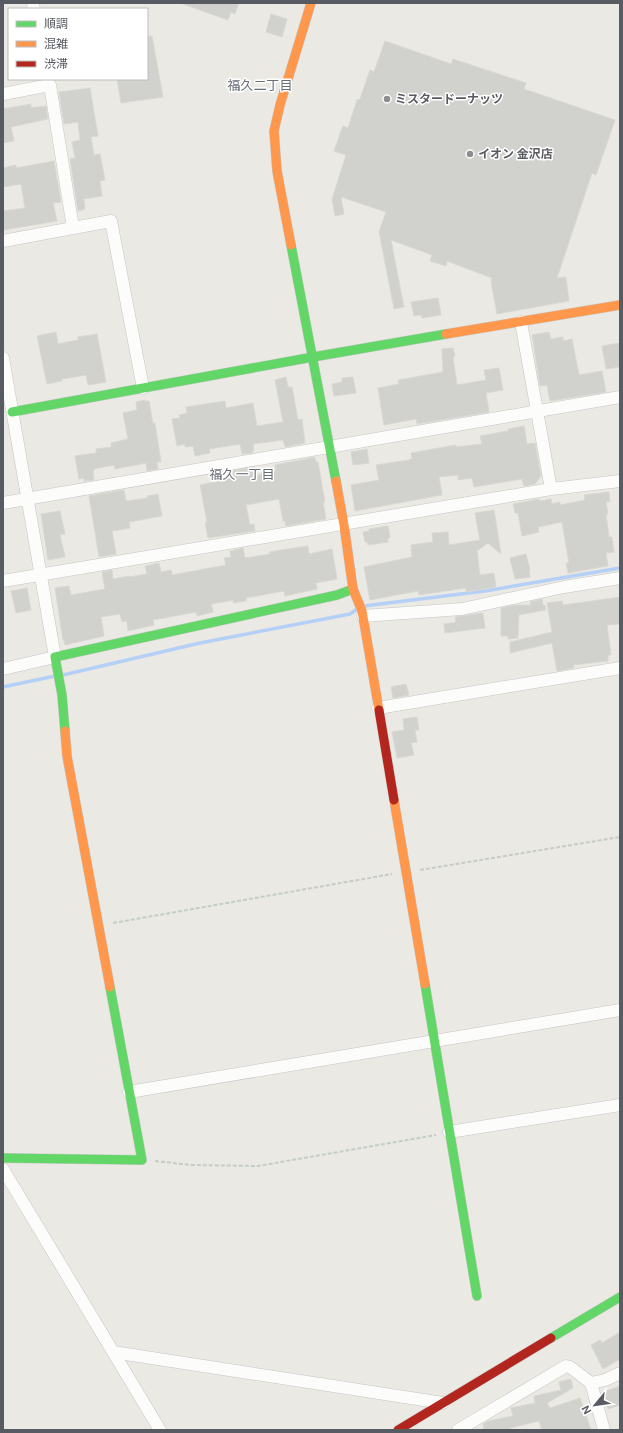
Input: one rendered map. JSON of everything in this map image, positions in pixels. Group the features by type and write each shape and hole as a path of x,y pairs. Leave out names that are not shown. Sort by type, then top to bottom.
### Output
{"street":[{"path":"311,3 280,105 274,131 277,171 330,447 354,593 362,613 477,1296"},
{"path":"3,94 50,82 73,228"},
{"path":"3,241 111,221 144,388"},
{"path":"7,413 313,357 620,305"},
{"path":"522,322 536,411 551,489"},
{"path":"3,358 7,413 26,498 56,661 62,695 67,756 142,1160 3,1158"},
{"path":"3,503 620,397"},
{"path":"3,581 344,525 551,489 620,481"},
{"path":"362,613 462,609 564,587 620,578"},
{"path":"3,668 56,661 337,595 354,593"},
{"path":"378,708 620,668"},
{"path":"129,1092 620,1010"},
{"path":"449,1132 620,1104"},
{"path":"3,1169 160,1430"},
{"path":"398,1430 620,1297"},
{"path":"113,1352 443,1403"},
{"path":"458,1430 566,1366 570,1367 591,1383 604,1430"},
{"path":"591,1383 605,1380 620,1373"}],"path":[{"path":"99,926 406,872 620,837"},
{"path":"142,1160 191,1165 258,1166 449,1132"}],"building":[{"path":"239,3 235,14 231,12 228,20 183,4"},
{"path":"271,14 287,19 282,37 266,32"},
{"path":"148,36 152,36 163,97 121,103 117,80 148,80"},
{"name":"イオン 金沢店","path":"385,41 451,64 453,59 526,83 524,89 615,120 596,175 592,173 557,278 566,277 569,301 497,314 491,281 492,278 447,261 446,266 430,261 432,255 391,240 404,307 394,309 379,232 386,212 341,197 344,214 335,216 332,199 346,155 334,151 343,126 348,128 357,100 360,99 370,70 374,72"},
{"path":"90,88 98,136 91,137 94,155 100,154 105,180 100,181 102,196 84,199 85,209 78,211 70,159 75,158 72,142 80,140 78,122 64,124 59,92"},
{"path":"31,104 31,108 46,106 48,119 11,127 14,141 3,143 3,109"},
{"path":"54,161 61,202 53,203 57,221 3,230 3,211 25,208 21,184 3,187 3,168 16,165 16,168"},
{"path":"438,298 441,315 422,318 421,315 414,316 411,302"},
{"path":"56,332 58,344 78,340 78,337 97,334 106,382 88,385 86,375 62,379 62,381 47,384 37,336"},
{"path":"549,332 551,339 563,337 563,341 572,339 579,375 602,371 606,392 550,401 547,385 540,386 532,335"},
{"path":"620,343 620,367 606,369 602,346"},
{"path":"453,348 457,385 486,380 484,370 499,368 503,390 486,393 489,412 417,424 416,419 384,425 378,388 399,384 398,380 443,372 442,349"},
{"path":"286,377 288,387 292,387 298,420 302,419 305,443 285,447 283,440 253,444 253,453 242,454 240,444 209,449 210,453 195,456 193,446 185,447 185,444 177,446 172,419 180,418 179,415 187,413 186,407 225,401 226,408 253,403 257,426 283,422 275,380"},
{"path":"353,377 356,393 334,396 332,384 342,382 342,378"},
{"path":"145,400 149,401 153,424 155,423 161,462 157,462 158,469 147,471 146,463 115,469 114,465 94,469 94,480 84,481 84,478 79,479 75,456 96,453 96,449 111,447 111,443 128,439 123,413 137,410 136,402"},
{"path":"524,426 527,444 535,443 541,476 535,484 524,486 522,479 474,487 472,478 458,480 458,475 439,477 442,495 355,511 351,485 379,480 376,465 409,460 412,458 411,453 456,445 456,447 482,444 480,436 508,431 508,429"},
{"path":"367,449 369,463 353,465 351,452"},
{"path":"315,457 316,462 318,462 325,502 323,502 326,519 286,526 285,521 283,521 279,499 246,505 250,525 254,524 255,531 208,538 205,522 207,522 200,485 234,476 233,471 255,467 257,475 276,471 275,465"},
{"path":"124,490 126,501 148,498 147,496 158,494 162,516 129,522 130,528 112,531 116,554 99,557 89,496"},
{"path":"609,492 610,502 606,502 608,514 606,514 609,537 612,537 614,552 606,553 608,566 568,573 566,563 569,563 562,522 538,527 539,532 522,536 518,513 515,513 513,504 539,499 540,501 551,499 552,504 560,502 560,505 585,500 584,495"},
{"path":"494,510 501,554 488,543 477,551 480,575 494,573 496,587 466,592 466,588 419,595 418,591 370,600 364,567 412,557 411,545 433,542 432,533 448,532 449,545 480,540 475,513"},
{"path":"60,511 65,534 60,535 65,557 48,560 41,514"},
{"path":"388,526 390,537 388,538 388,542 368,545 367,542 365,542 363,532 369,531 369,529"},
{"path":"308,546 309,554 332,549 337,579 316,583 317,589 285,596 284,591 246,598 246,601 233,603 234,600 211,604 213,612 197,616 196,612 153,620 154,625 128,631 127,621 122,622 120,614 101,617 104,636 65,645 63,640 55,588 69,586 71,595 105,589 102,572 112,570 113,579 129,577 147,574 145,566 159,563 161,572 171,570 172,575 226,565 224,558 231,557 230,551 243,548 245,558 270,554 269,552"},
{"path":"526,554 530,577 515,579 510,558"},
{"path":"27,588 31,610 16,613 11,591"},
{"path":"620,597 620,624 607,625 611,655 608,655 608,661 573,665 574,668 557,671 552,643 510,653 510,642 552,632 547,603 562,601 563,605"},
{"path":"542,599 546,610 519,615 518,638 508,639 508,636 501,636 501,608 515,605 531,605 530,602"},
{"path":"483,613 485,628 445,633 444,624 456,622 455,617"},
{"path":"406,684 409,695 393,698 391,687"},
{"path":"417,717 419,730 415,730 417,742 411,743 414,755 397,758 392,732 404,730 403,719"},
{"path":"620,1332 620,1359 603,1369 591,1345 600,1340 602,1343"},
{"path":"571,1379 573,1388 547,1403 550,1408 580,1398 591,1430 542,1430 539,1421 510,1428 511,1430 484,1430 483,1424 488,1421 513,1416 511,1408 535,1403 534,1396 561,1390 559,1382"},
{"path":"620,1386 620,1405 608,1409 603,1395 607,1394 606,1391"}],"waterway":[{"path":"364,606 485,591 620,568"},
{"path":"63,675 200,643 350,614 357,609"},
{"path":"3,687 55,676"}],"traffic: fast":[{"path":"291,245 336,481"},
{"path":"12,412 446,334"},
{"path":"65,731 62,695 55,657 337,595 353,589"},
{"path":"425,984 477,1296"},
{"path":"3,1158 142,1160 110,987"},
{"path":"551,1338 620,1297"}],"traffic: slow":[{"path":"291,245 277,171 274,131 280,105 311,3"},
{"path":"446,334 620,305"},
{"path":"336,481 353,589 362,611 379,710"},
{"path":"65,731 67,756 110,987"},
{"path":"394,800 425,984"}],"traffic: jam":[{"path":"379,710 394,800"},
{"path":"398,1430 551,1338"}],"place":[{"name":"ミスタードーナッツ","path":"387,99"},
{"name":"イオン 金沢店","path":"470,154"}],"district":[{"name":"福久二丁目","path":"260,85"},
{"name":"福久一丁目","path":"242,474"}]}
